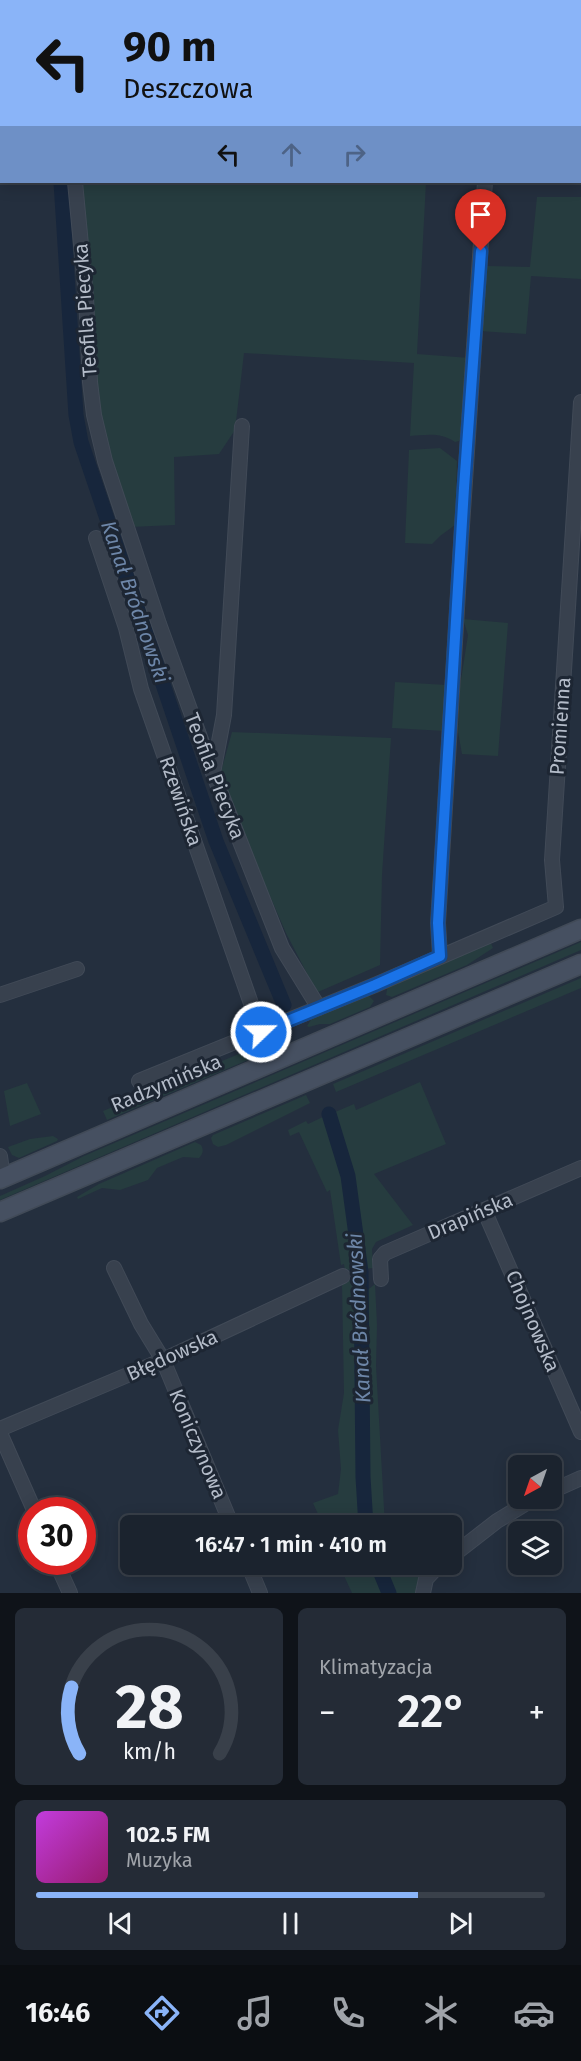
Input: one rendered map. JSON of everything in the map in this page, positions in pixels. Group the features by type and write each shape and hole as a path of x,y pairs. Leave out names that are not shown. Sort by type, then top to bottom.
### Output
{"main road":[{"name":"Radzymińska","path":"1,1178 581,929"},
{"path":"0,1212 581,964"}],"street":[{"name":"Teofila Piecyka","path":"75,183 94,415 105,461 140,569 213,773 282,948 319,1008"},
{"path":"440,956 439,911 485,183"},
{"name":"Promienna","path":"556,907 552,860 581,402"},
{"path":"213,773 224,715 242,426"},
{"name":"Rzewińska","path":"96,538 126,628 141,689 261,1032 274,1062"},
{"name":"Radzymińska","path":"139,1081 319,1008 556,907"},
{"path":"0,995 78,969"},
{"path":"0,1156 1,1178"},
{"name":"Drapińska","path":"381,1279 380,1259 382,1255 581,1168"},
{"name":"Chojnowska","path":"484,1210 581,1432"},
{"name":"Koniczynowa","path":"114,1268 141,1324 163,1360 227,1515"},
{"name":"Błędowska","path":"0,1431 163,1360 343,1276"},
{"path":"0,1431 28,1497"},
{"path":"562,1487 581,1478"},
{"path":"462,1548 517,1509"},
{"path":"62,1575 70,1593"},
{"path":"253,1575 260,1593"},
{"path":"423,1593 426,1579 430,1575"}],"green space":[{"path":"80,183 426,183 417,354 470,358 462,437 459,441 455,442 439,435 410,436 414,363 244,353 235,430 219,454 174,457 175,525 130,527 101,436"},
{"path":"537,197 581,197 581,279 531,276 526,334 480,331 486,266 530,267"},
{"path":"440,448 457,461 455,525 432,544 405,543 409,450"},
{"path":"463,619 508,623 498,756 462,754 458,732 460,686 468,635"},
{"path":"395,682 447,685 445,731 392,728"},
{"path":"232,732 391,738 382,875 380,965 318,992 313,985 286,933 219,779"},
{"path":"490,941 493,948 467,965 392,997 386,995 388,984"},
{"path":"581,942 581,950 0,1200 0,1196 84,1156"},
{"path":"581,978 581,988 336,1092 333,1084"},
{"path":"367,994 374,1001 370,1007 330,1024 307,1026 312,1018"},
{"path":"260,1045 261,1051 257,1056 107,1120 103,1111"},
{"path":"420,1082 446,1144 374,1174 413,1225 376,1242 372,1249 373,1268 364,1269 360,1214 353,1175 333,1113 354,1104 356,1110"},
{"path":"27,1083 41,1114 10,1126 4,1091"},
{"path":"306,1095 310,1103 226,1145 218,1147 213,1144 211,1138 213,1135"},
{"path":"325,1116 344,1179 355,1269 345,1270 344,1264 341,1265 330,1190 327,1192 299,1132 290,1136 288,1130 306,1121 308,1124"},
{"path":"53,1136 58,1139 57,1141 19,1158 12,1155 8,1147 30,1139"},
{"path":"195,1142 203,1149 199,1158 183,1157 157,1168 148,1180 120,1190 102,1188 78,1199 77,1197 99,1184"},
{"path":"345,1279 356,1279 360,1515 318,1515 313,1503 338,1494 341,1469 338,1430 344,1393 342,1284 345,1283"},
{"path":"375,1284 376,1366 384,1515 369,1515 368,1504 365,1292"},
{"path":"344,1575 375,1575 383,1593 352,1593"},
{"path":"386,1575 422,1575 416,1593 394,1593"}],"waterway":[{"name":"Kanał Bródnowski","path":"61,183 76,415 81,442 216,841 284,1005"},
{"name":"Kanał Bródnowski","path":"329,1114 348,1176 361,1272 365,1515"},
{"name":"Kanał Bródnowski","path":"382,1575 389,1593"}],"route":[{"path":"261,1032 440,956 438,923 442,853 481,251"}]}
